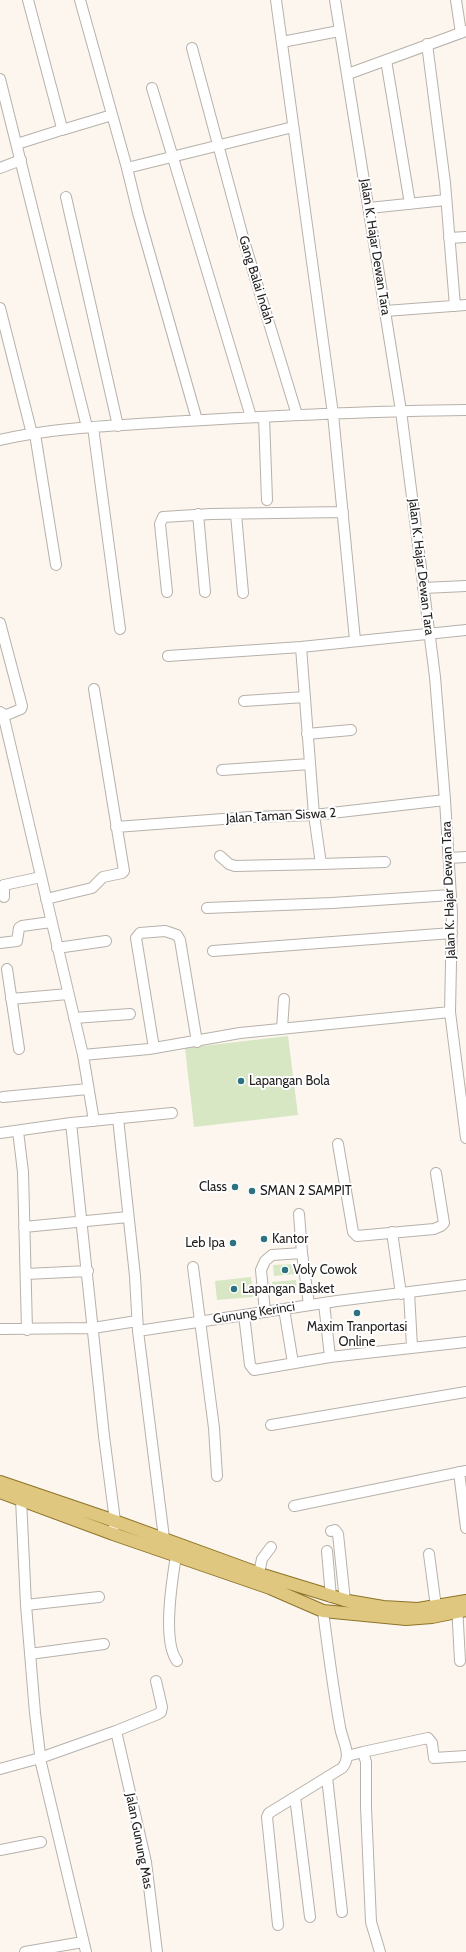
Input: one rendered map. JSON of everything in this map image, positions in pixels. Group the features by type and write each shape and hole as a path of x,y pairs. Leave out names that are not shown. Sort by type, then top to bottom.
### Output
{"main road":[{"path":"1,1487 115,1521 259,1573 346,1601 365,1605 410,1609 461,1606"},
{"path":"1,1487 21,1500 113,1534 270,1588 324,1611 406,1619 432,1617 461,1606"}],"street":[{"path":"28,0 62,130"},
{"path":"80,0 127,168 138,213 197,420"},
{"path":"276,0 333,414 355,640"},
{"name":"Jalan K. Hajar Dewan Tara","path":"335,0 401,411 435,676 451,894 452,933 450,1012 466,1138"},
{"path":"348,74 463,32 456,0"},
{"path":"282,42 339,32"},
{"path":"427,44 446,200 455,306"},
{"name":"Gang Balai Indah","path":"192,48 244,242 297,415"},
{"path":"386,60 410,204"},
{"path":"0,80 90,427 120,629"},
{"path":"152,88 251,418"},
{"path":"17,144 112,115"},
{"path":"127,168 293,127"},
{"path":"0,168 21,160"},
{"path":"66,198 118,426"},
{"path":"369,208 446,200"},
{"path":"449,238 466,237"},
{"path":"385,310 466,305"},
{"path":"0,308 33,434 56,565"},
{"path":"0,440 33,434 90,427 197,420 401,411 466,410"},
{"path":"264,417 266,500"},
{"path":"167,592 160,519 167,516 198,514 343,512"},
{"path":"198,514 205,592"},
{"path":"236,514 243,593"},
{"path":"423,588 466,586"},
{"path":"0,623 22,706 21,708 2,714 83,1055 94,1121"},
{"path":"168,656 301,647 355,640 466,630"},
{"path":"301,647 314,815 321,864"},
{"path":"46,899 92,888 102,877 122,874 124,867 116,827 94,688"},
{"path":"244,701 305,697"},
{"path":"308,734 350,730"},
{"path":"222,770 310,764"},
{"name":"Jalan Taman Siswa 2","path":"116,827 250,817 314,815 445,800"},
{"path":"220,856 229,864 235,866 385,862"},
{"path":"449,858 466,857"},
{"path":"4,897 4,885 41,877"},
{"path":"207,908 332,903 451,894"},
{"path":"0,944 17,941 19,928 22,926 52,922"},
{"path":"154,1048 136,938 140,933 165,931 177,935 180,940 197,1042"},
{"path":"213,951 452,933"},
{"path":"57,948 106,941"},
{"path":"6,969 19,1049"},
{"path":"11,999 68,994"},
{"path":"282,1029 284,998"},
{"path":"83,1055 154,1048 240,1034 282,1029 450,1012"},
{"path":"74,1018 130,1014"},
{"path":"3,1097 88,1089"},
{"path":"0,1133 71,1123 172,1112"},
{"path":"118,1118 138,1326 164,1538"},
{"path":"71,1123 115,1521 113,1534"},
{"path":"18,1131 23,1172 27,1330"},
{"path":"338,1144 354,1234 359,1236 434,1229 441,1226 444,1223 436,1173"},
{"path":"299,1214 302,1253 309,1305"},
{"path":"24,1227 128,1217"},
{"path":"392,1232 405,1293 412,1347"},
{"path":"266,1312 261,1270 265,1261 272,1255 302,1253"},
{"path":"193,1267 214,1428 217,1476"},
{"path":"26,1274 88,1271"},
{"name":"Gunung Kerinci","path":"0,1329 27,1330 93,1328 200,1322 244,1314 466,1285"},
{"path":"324,1303 330,1357"},
{"path":"284,1309 293,1363"},
{"path":"244,1314 250,1365 252,1369 330,1357 466,1342"},
{"path":"271,1425 466,1392"},
{"path":"294,1506 462,1471 466,1522"},
{"path":"21,1500 26,1605 40,1758 86,1952"},
{"path":"331,1531 336,1531 338,1534 346,1601"},
{"path":"259,1573 262,1559 271,1547"},
{"path":"327,1552 331,1597"},
{"path":"429,1554 436,1607"},
{"path":"176,1556 169,1622 172,1650 177,1661"},
{"path":"26,1605 99,1597"},
{"path":"460,1661 461,1606"},
{"path":"278,1926 267,1819 269,1813 342,1768 347,1756 335,1700 324,1611"},
{"path":"30,1654 104,1644"},
{"path":"0,1769 40,1758 116,1731 160,1712 162,1707 156,1681"},
{"name":"Jalan Gunung Mas","path":"116,1731 146,1862 157,1952"},
{"path":"347,1756 428,1738 432,1743 434,1758 466,1756"},
{"path":"363,1752 366,1762 366,1806 371,1922 380,1952"},
{"path":"326,1777 342,1912"},
{"path":"295,1797 310,1917"},
{"path":"0,1850 41,1842"},
{"path":"25,1952 83,1942"}],"green space":[{"name":"Lapangan Bola","path":"288,1036 298,1115 194,1127 185,1048"},
{"name":"Voly Cowok","path":"295,1264 296,1274 274,1276 273,1265"},
{"name":"Lapangan Basket","path":"251,1277 253,1297 217,1300 215,1281"},
{"path":"296,1280 297,1292 273,1295 272,1282"}],"place":[{"name":"Lapangan Bola","path":"241,1081"},
{"name":"Class","path":"235,1187"},
{"name":"SMAN 2 SAMPIT","path":"252,1191"},
{"name":"Kantor","path":"264,1239"},
{"name":"Leb Ipa","path":"233,1243"},
{"name":"Voly Cowok","path":"285,1270"},
{"name":"Lapangan Basket","path":"234,1289"},
{"name":"Maxim Tranportasi Online","path":"357,1313"}]}
